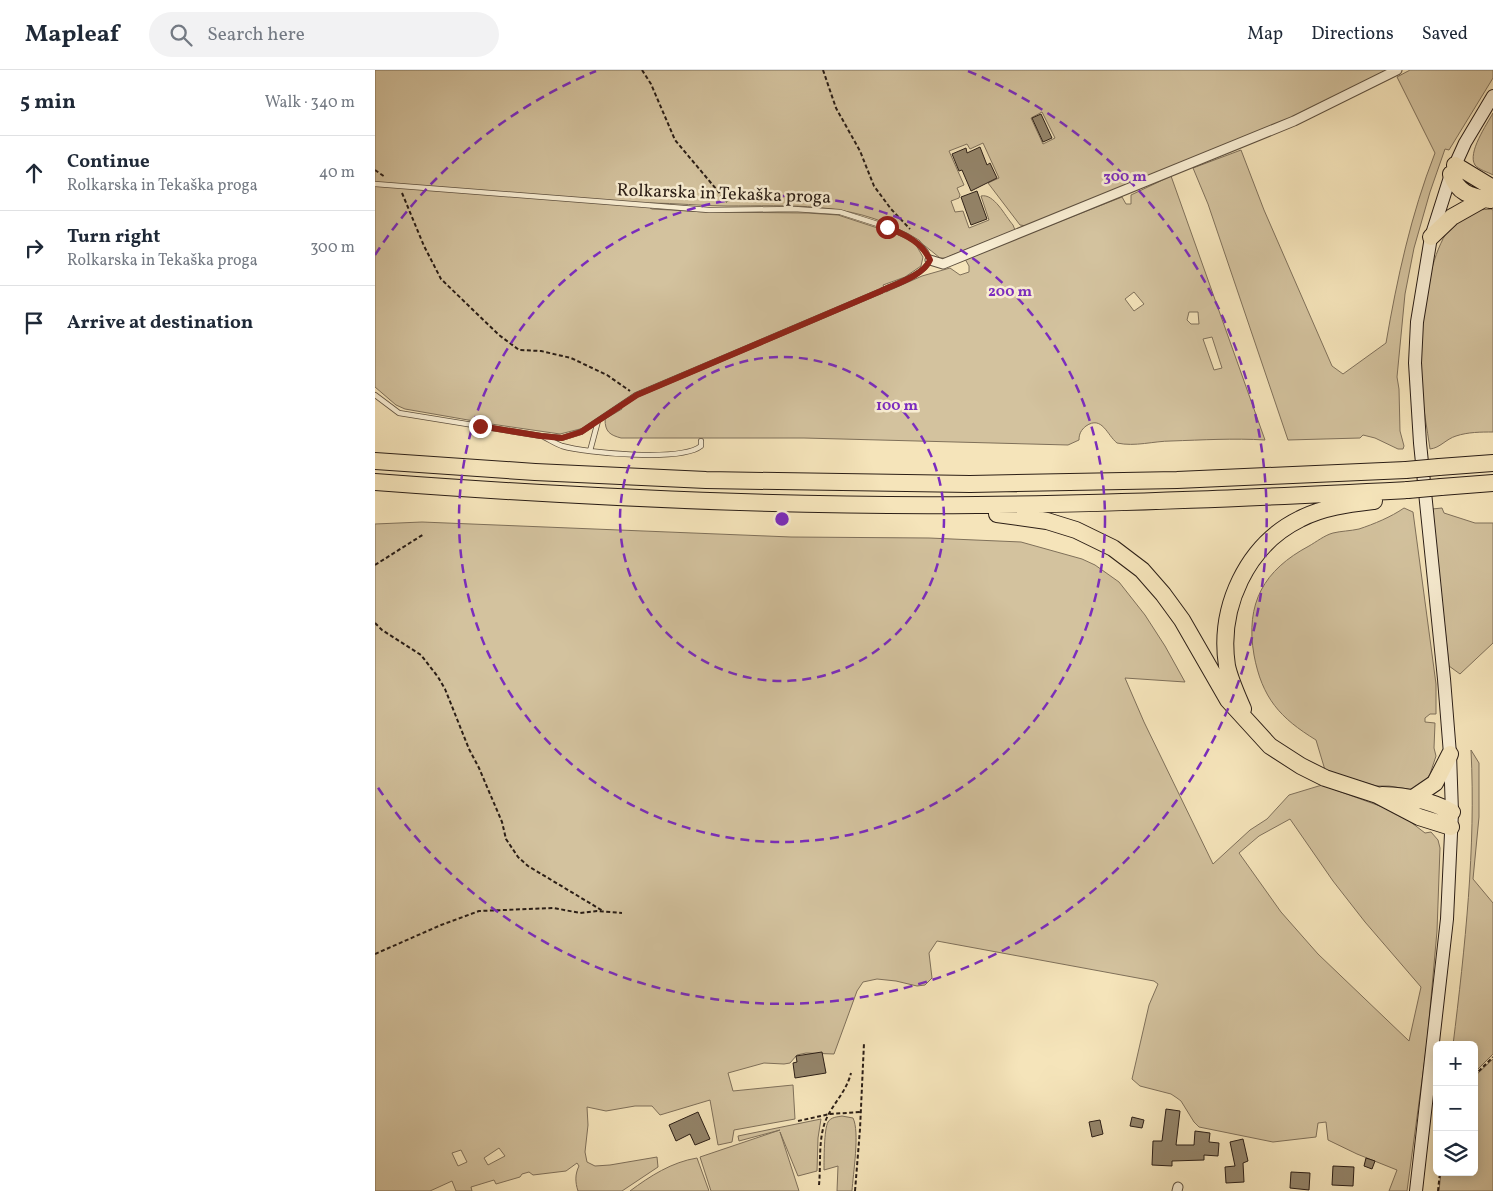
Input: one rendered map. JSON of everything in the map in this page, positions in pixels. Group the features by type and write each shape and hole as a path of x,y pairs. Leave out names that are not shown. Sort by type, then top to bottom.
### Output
{"highway":[{"path":"1453,170 1455,185 1460,190 1490,196"},
{"path":"1431,237 1452,217 1490,196"},
{"path":"375,461 535,472 687,479 970,484 1177,480 1406,470 1493,463"},
{"path":"375,482 704,500 974,505 1174,502 1408,490 1493,483"},
{"path":"1250,724 1236,694 1227,666 1226,643 1228,614 1244,572 1259,551 1276,534 1300,519 1330,508 1381,500 1408,490"},
{"path":"974,505 999,515 1014,515 1047,520 1076,530 1113,548 1142,570 1163,594 1182,620 1228,700 1270,746 1301,766 1325,778 1377,795 1419,817 1452,820"},
{"path":"1413,798 1435,782 1450,754"},
{"path":"1377,795 1413,798 1436,804 1452,820"}],"main road":[{"path":"1416,1191 1447,919 1452,820 1450,754 1420,443 1415,363 1417,322 1431,237 1453,170 1465,143 1493,96"}],"street":[{"path":"930,260 943,264 1105,199 1294,121 1397,70"}],"lane":[{"name":"Rolkarska in Tekaška proga","path":"375,184 709,210 794,209 840,212 887,227 907,236 917,242 930,260"},
{"path":"375,395 399,413 562,438 581,432 637,395 881,291 921,272 927,267 930,260"},
{"path":"590,451 599,421"},
{"path":"541,436 561,446 590,451 628,454 675,453 699,448 701,441"}],"path":[{"path":"642,70 651,84 675,140 733,210"},
{"path":"823,70 836,108 860,151 874,186 891,209 913,231"},
{"path":"399,185 424,246 441,279 499,334 519,350 541,351 571,358 607,375 637,395"},
{"path":"375,566 424,534"},
{"path":"375,623 421,654 445,689 469,750 479,768 502,822 506,839 518,857 528,866 603,912"},
{"path":"375,954 441,925 479,911 554,908 580,913 622,913"},
{"path":"855,1191 864,1043"},
{"path":"1478,1072 1493,1057"},
{"path":"819,1185 822,1135 826,1120 848,1086 851,1073"},
{"path":"799,1121 830,1114 860,1112"},
{"path":"1439,1191 1440,1176"}],"shaded area":[{"path":"375,70 1389,70 1310,110 1027,226 1020,225 988,183 999,178 983,143 970,149 967,144 949,151 964,185 957,188 960,195 959,198 951,201 955,212 963,211 969,228 989,220 981,196 986,196 995,201 1015,230 945,258 940,258 906,233 885,223 841,210 796,206 717,206 650,203 650,208 652,209 838,215 905,237 916,245 923,257 921,266 905,277 883,285 886,292 922,276 950,268 960,275 969,272 969,266 965,259 1122,197 1126,204 1131,204 1131,195 1171,176 1265,440 1218,439 1124,444 1113,440 1104,427 1096,423 1086,426 1079,436 1079,440 1068,445 804,438 621,438 609,432 605,419 622,409 620,404 584,428 560,434 405,409 396,405 375,387","holes":["1042,112 1055,138 1043,144 1031,118","1134,292 1144,304 1134,311 1125,299","1189,312 1198,312 1199,324 1191,324 1187,320","1212,337 1222,368 1214,370 1203,339"]},
{"path":"1410,70 1493,70 1493,78 1449,150 1445,149 1414,248 1405,294 1397,377 1400,431 1404,446 1403,449 1398,449 1375,438 1363,435 1360,438 1288,440 1208,204 1193,168 1241,150 1264,210 1332,366 1343,374 1386,343 1406,247 1426,176 1435,153 1397,77"},
{"path":"1493,113 1493,175 1477,167 1473,160 1476,146"},
{"path":"1474,210 1493,210 1493,432 1452,437 1437,447 1430,449 1420,366 1423,318 1432,266 1451,225 1465,213"},
{"path":"1404,508 1413,512 1436,684 1436,714 1430,714 1425,718 1425,722 1435,723 1434,748 1436,756 1430,774 1423,785 1414,790 1376,786 1325,770 1316,740 1283,715 1268,695 1257,670 1252,636 1252,619 1261,590 1269,577 1293,555 1327,535 1365,527"},
{"path":"1442,508 1444,513 1475,523 1493,523 1493,643 1460,674 1449,666 1432,509"},
{"path":"422,522 791,537 929,538 1021,542 1082,559 1095,565 1119,582 1145,615 1185,682 1125,678 1144,722 1213,864 1250,830 1267,819 1289,795 1322,785 1399,813 1425,833 1431,832 1438,840 1440,848 1437,931 1427,1043 1407,1191 1389,1191 1397,1170 1328,1140 1326,1122 1318,1123 1316,1137 1273,1142 1199,1127 1177,1098 1171,1094 1140,1086 1132,1079 1149,1005 1158,984 1154,981 937,941 929,953 932,978 925,985 917,986 877,979 863,982 857,991 834,1054 806,1053 797,1055 790,1063 764,1063 728,1073 733,1091 793,1085 795,1119 734,1130 732,1142 718,1145 710,1100 660,1115 652,1106 635,1106 606,1111 587,1107 588,1125 585,1152 587,1162 595,1166 610,1165 657,1157 658,1167 622,1191 578,1191 576,1178 579,1166 577,1163 566,1171 533,1175 529,1172 522,1174 520,1177 496,1184 494,1180 471,1187 472,1191 456,1191 452,1181 430,1191 375,1191 375,524","holes":["1290,819 1333,881 1365,922 1421,987 1409,1041 1318,954 1281,912 1239,853 1259,836","499,1148 505,1156 488,1165 484,1158","461,1150 467,1162 458,1166 452,1153"]},
{"path":"1471,750 1479,763 1479,817 1473,879 1493,903 1493,1054 1478,1069 1478,1041 1453,1041 1462,971 1471,861"},
{"path":"1493,1059 1493,1191 1439,1191 1441,1176 1478,1176 1478,1073"},
{"path":"842,1116 853,1118 855,1124 856,1143 852,1191 837,1191 838,1166 824,1170 824,1145 828,1122 831,1119"},
{"path":"821,1119 818,1138 817,1171 798,1176 780,1132 799,1191 711,1191 700,1157 780,1130 739,1141 738,1136"},
{"path":"697,1158 709,1191 630,1191 662,1170"}],"building":[{"path":"1041,114 1052,138 1043,142 1032,118"},
{"path":"980,147 987,165 990,163 997,178 971,191 962,170 959,171 952,154 966,148 967,153"},
{"path":"977,191 987,219 971,225 961,197"},
{"path":"822,1052 826,1073 795,1078 793,1063 797,1062 796,1056"},
{"path":"1166,1109 1180,1111 1176,1145 1194,1145 1195,1131 1210,1133 1209,1142 1219,1143 1218,1156 1204,1155 1204,1160 1172,1161 1172,1166 1152,1165 1153,1141 1162,1141"},
{"path":"698,1112 710,1139 695,1145 690,1134 676,1141 669,1125"},
{"path":"1132,1117 1144,1120 1142,1128 1130,1126"},
{"path":"1100,1120 1103,1134 1092,1137 1089,1122"},
{"path":"1243,1139 1248,1161 1243,1163 1244,1182 1226,1183 1225,1167 1235,1166 1230,1142"},
{"path":"1366,1158 1375,1161 1372,1169 1364,1166"},
{"path":"1333,1166 1354,1167 1353,1186 1332,1185"},
{"path":"1291,1172 1310,1173 1309,1190 1290,1188"}],"route":[{"path":"480,426 562,438 581,432 637,395 881,291 921,272 927,267 930,260 917,242 887,227"}]}
